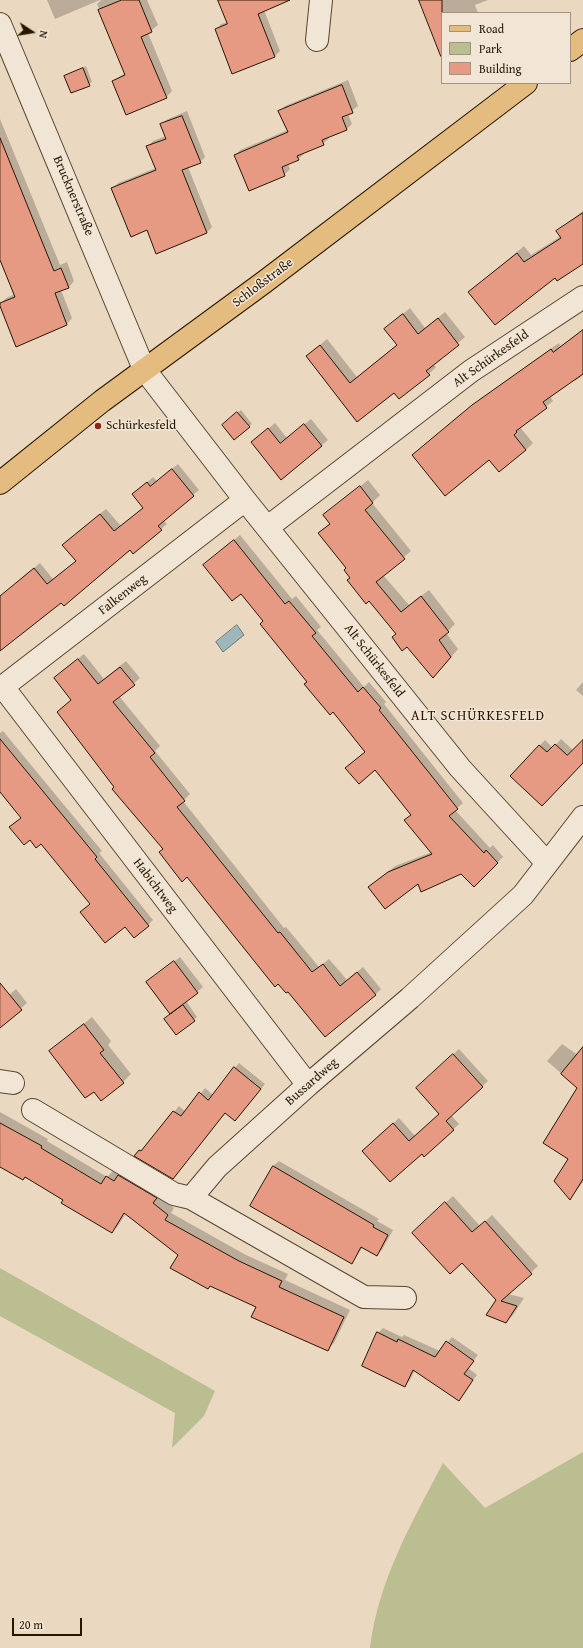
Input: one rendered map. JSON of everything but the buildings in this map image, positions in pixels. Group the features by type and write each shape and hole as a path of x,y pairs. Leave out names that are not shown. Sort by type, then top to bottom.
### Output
{"main road":[{"path":"571,49 583,40"},
{"name":"Schloßstraße","path":"0,483 144,369 263,283 525,84"}],"street":[{"path":"316,40 321,0"},
{"name":"Brucknerstraße","path":"0,24 144,369"},
{"name":"Alt Schürkesfeld","path":"268,528 471,371 583,297"},
{"name":"Alt Schürkesfeld","path":"144,369 245,500 460,768 547,863"},
{"name":"Falkenweg","path":"1,688 245,500"},
{"name":"Habichtweg","path":"1,688 308,1085"},
{"path":"547,863 583,818"},
{"name":"Bussardweg","path":"191,1198 217,1167 308,1085 439,972 523,895 547,863"},
{"path":"33,1110 174,1194 191,1198 364,1297 405,1298"}],"green space":[{"path":"0,1268 215,1391 204,1416 172,1448 175,1413 0,1316"},
{"path":"583,1452 583,1648 370,1648 380,1599 388,1576 408,1530 443,1463 485,1508"}],"water":[{"path":"237,625 244,635 223,652 216,642"}],"place":[{"name":"Schürkesfeld","path":"98,426"}],"district":[{"name":"ALT SCHÜRKESFELD","path":"478,716"}]}
